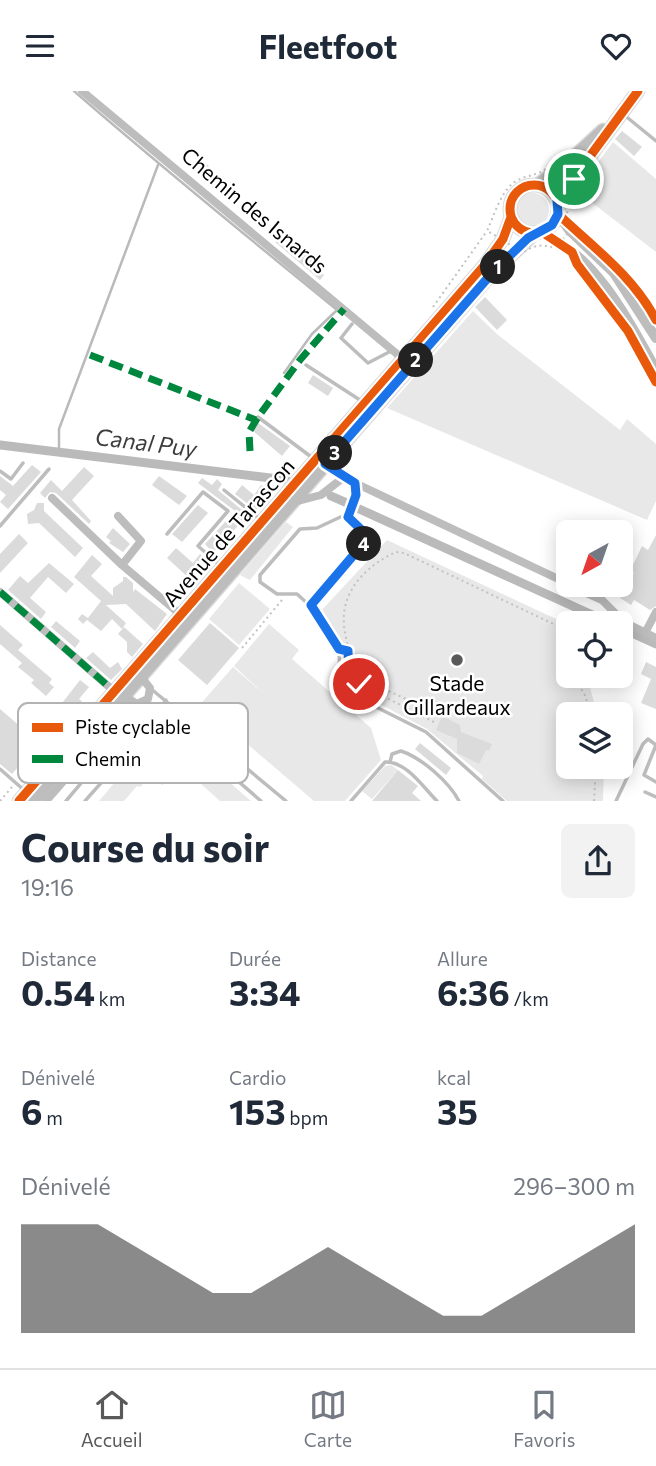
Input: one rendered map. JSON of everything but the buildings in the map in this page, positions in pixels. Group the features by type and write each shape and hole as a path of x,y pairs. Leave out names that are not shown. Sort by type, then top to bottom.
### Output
{"main road":[{"path":"557,201 638,91"},
{"path":"537,185 546,188 557,201 558,214 552,225 538,233 520,229 511,217 513,197 523,187 537,185 553,174 621,113"},
{"name":"Avenue de Tarascon","path":"119,694 141,677 291,503 365,403 484,266 503,239 511,217"},
{"name":"Avenue de Tarascon","path":"111,703 181,615 262,521 316,467 515,249 538,233"},
{"name":"Avenue de Tarascon","path":"26,798 39,783"}],"street":[{"name":"Chemin des Isnards","path":"82,91 404,359"},
{"path":"558,214 614,273 656,338"},
{"path":"538,233 559,242 586,266 610,293 656,370"},
{"path":"316,467 344,477 556,578"},
{"path":"316,467 323,483 332,486"},
{"path":"291,503 321,495 344,477"},
{"path":"52,498 122,565 181,615"},
{"path":"118,516 141,541 122,565"},
{"path":"0,592 131,703 143,703 148,699 150,688 141,677"},
{"path":"596,597 624,622 656,638"},
{"path":"645,633 656,612"},
{"path":"46,800 61,783"}],"lane":[{"path":"621,113 656,141"},
{"path":"352,324 341,338 368,363 393,350"},
{"path":"306,365 365,403"},
{"path":"258,417 316,467"},
{"path":"0,471 10,479 23,463"},
{"path":"0,526 49,469"},
{"path":"311,605 368,540 367,533 350,520 349,513 356,495 355,483"},
{"path":"223,490 262,521"},
{"path":"167,534 203,492 228,512 198,546 222,567"},
{"path":"349,513 317,528 300,530 260,575 260,582 272,592 297,594 311,605 339,649 340,680 370,704 426,732 503,801"},
{"path":"150,688 170,703"},
{"path":"616,801 643,744 648,739 656,745 644,775 656,782"},
{"path":"390,762 392,754 401,751 412,755 454,792 459,801"},
{"path":"351,801 384,762 404,767 437,801"},
{"path":"0,769 26,798"},
{"path":"248,769 286,801"},
{"path":"66,801 81,783"},
{"path":"85,801 101,783"},
{"path":"240,783 261,801"},
{"path":"645,792 656,797"}],"path":[{"path":"547,168 553,174 573,194 567,213 575,225 574,231 555,248 548,245 534,246 520,255 503,239 487,231 513,182 536,176 547,168"},
{"path":"558,214 574,231"},
{"path":"434,722 359,684 349,673 345,605 349,594 364,573 396,552 404,553 556,625"},
{"path":"242,649 287,594"},
{"path":"339,649 359,656 355,670 373,684 437,713"},
{"path":"594,801 595,779"}],"shaded area":[{"path":"613,142 656,179 656,252 577,191"},
{"path":"532,193 544,198 549,210 544,222 532,227 520,222 515,210 520,198"},
{"path":"473,311 498,335 620,430 627,419 656,444 656,501 647,520 387,408"},
{"path":"286,522 293,527 250,580 240,575"},
{"name":"Stade Gillardeaux","path":"387,540 556,619 556,688 590,688 594,702 556,702 556,779 604,779 603,801 507,801 482,779 483,776 427,729 372,700 345,677 347,645 345,647 319,613"},
{"path":"239,583 270,609 239,645 209,619"},
{"path":"269,624 299,650 292,659 371,728 381,760 345,801 314,801 248,745 248,703 201,703 233,667 263,693 234,666"},
{"path":"391,765 398,770 372,799 362,791 385,766"},
{"path":"114,783 143,784 137,786 124,801 99,801"},
{"path":"200,783 230,783 251,801 220,801"}],"waterway":[{"path":"74,91 337,310 312,334 284,373"},
{"path":"59,452 59,429 158,165"},
{"name":"Canal Puy","path":"0,445 287,480"},
{"name":"Canal Puy","path":"331,496 347,503"},
{"name":"Canal Puy","path":"357,508 584,611"},
{"name":"Canal Puy","path":"633,633 656,644"}],"marked path":[{"path":"250,451 249,432 258,417 300,360 344,309"},
{"path":"90,355 256,420"},
{"path":"0,592 115,692"}],"cycle path":[{"path":"557,201 638,91"},
{"path":"534,185 551,192 558,209 551,226 534,233 517,226 510,209 517,192 534,185"},
{"path":"558,214 624,276 647,304 656,320"},
{"path":"104,703 484,266 503,239 511,217"},
{"path":"542,232 572,252 577,264 628,331 656,382"},
{"path":"19,801 35,783"}],"place":[{"name":"Stade Gillardeaux","path":"457,660"}],"route":[{"path":"359,684 349,673 348,651 339,649 311,605 369,537 348,517 356,495 355,483 325,464 493,272 528,238 552,225 558,214 557,201 574,179"}]}
